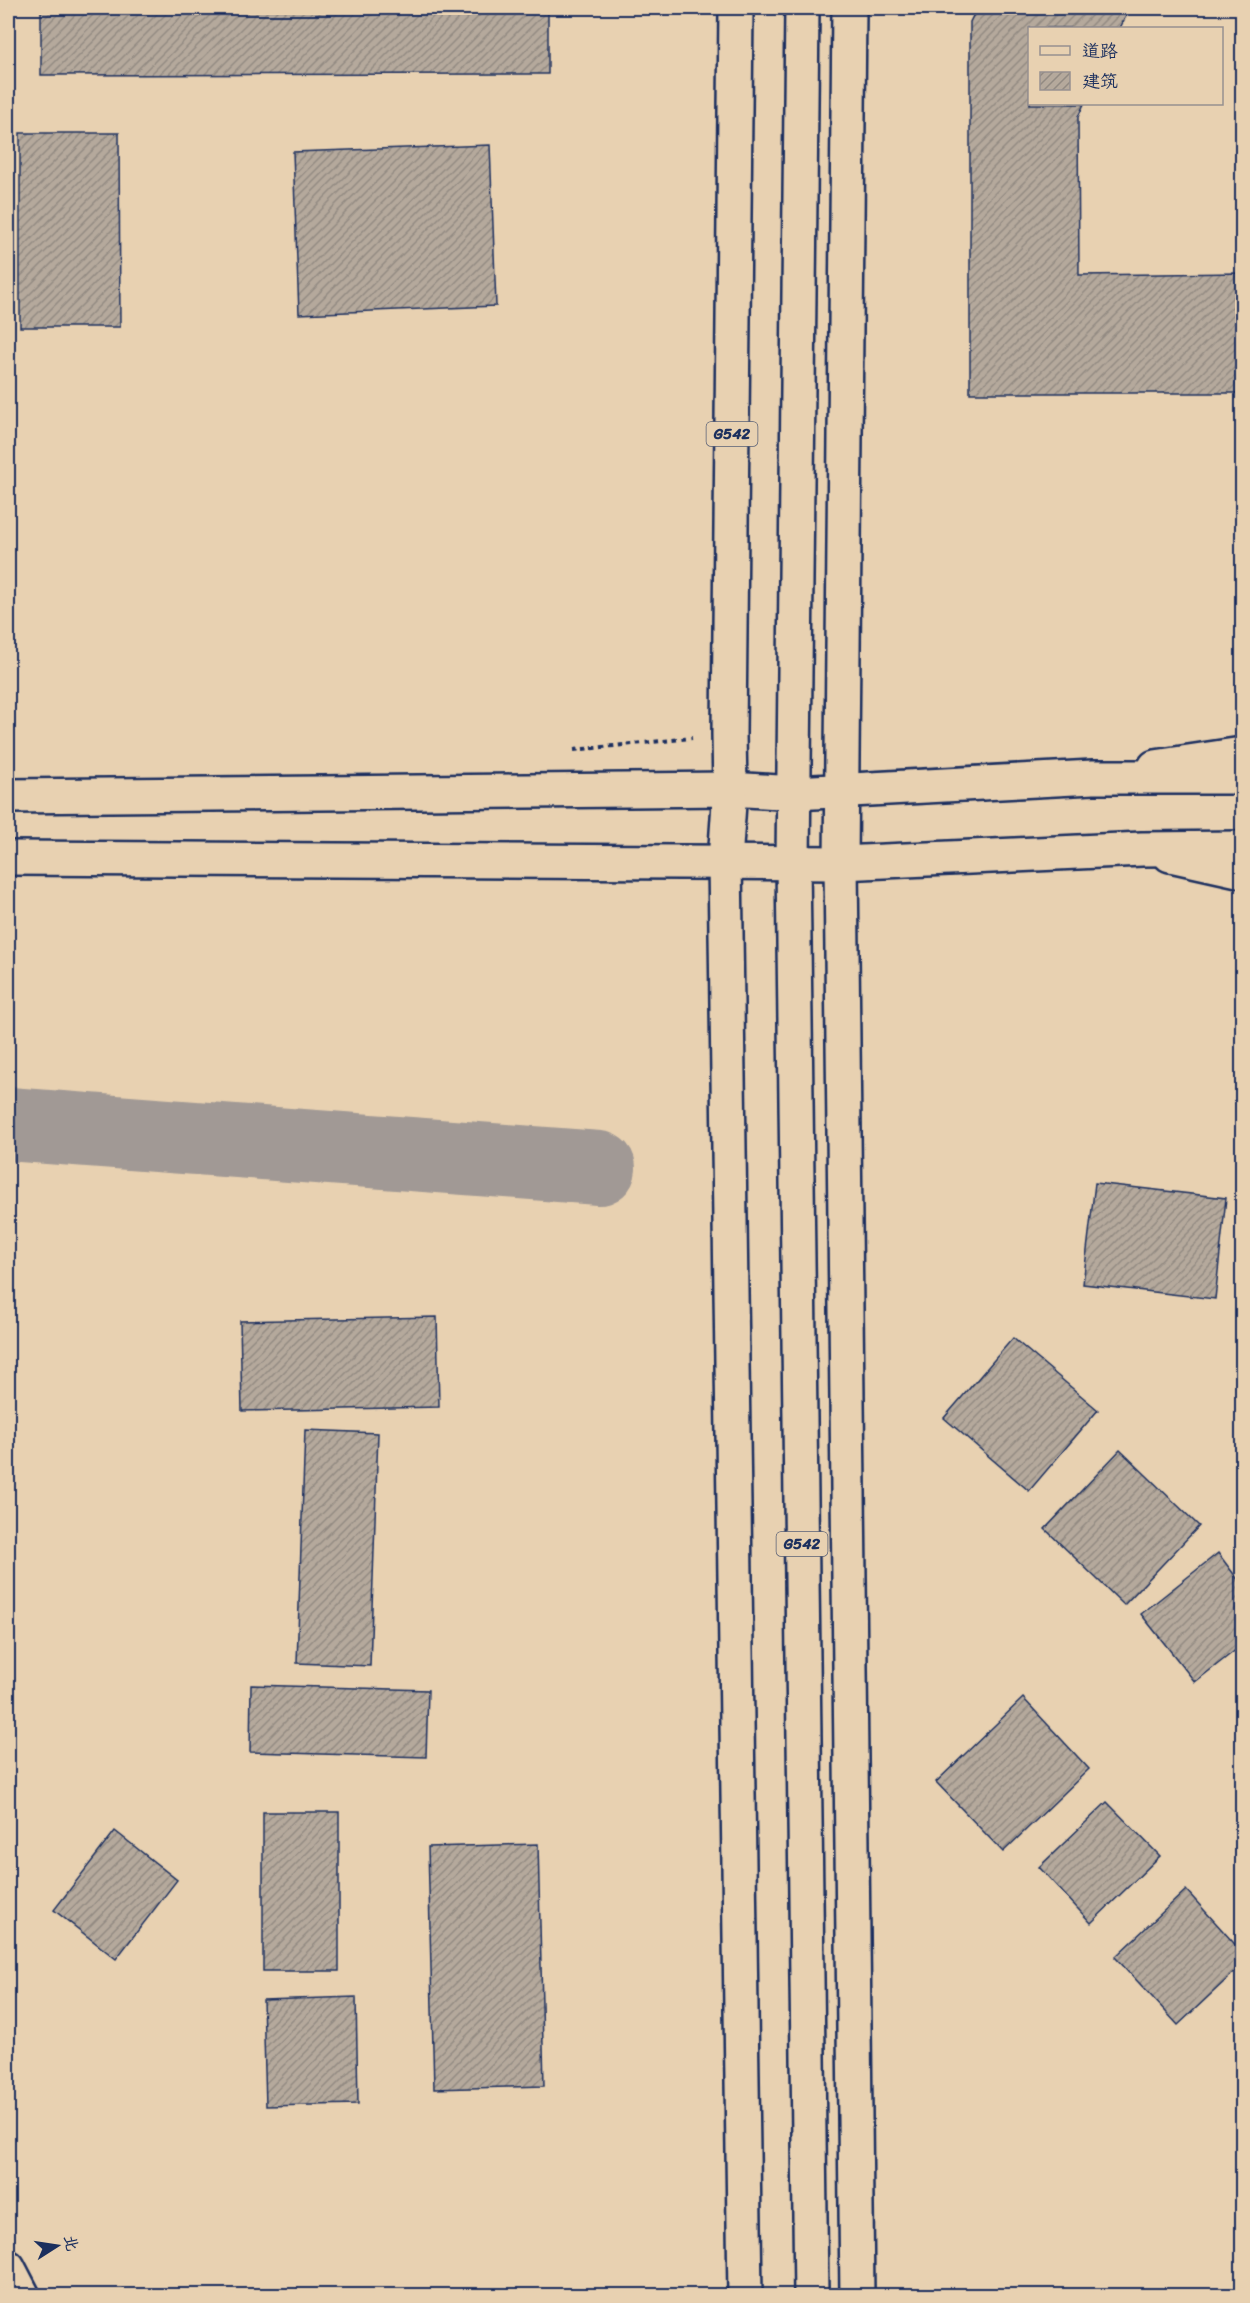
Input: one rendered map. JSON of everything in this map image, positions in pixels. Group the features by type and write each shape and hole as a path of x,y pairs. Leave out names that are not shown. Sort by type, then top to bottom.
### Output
{"main road":[{"name":"G542","path":"736,8 730,789 725,861 745,2295"},
{"name":"G542","path":"802,8 794,862 811,2295"},
{"path":"849,8 841,863 857,2295"},
{"path":"1093,777 1242,754"},
{"path":"8,796 730,789 795,793 1093,777 1242,777"},
{"path":"8,858 841,863 1142,849 1242,848"},
{"path":"1142,849 1242,872"},
{"path":"8,2267 22,2295"}],"building":[{"path":"41,8 548,8 548,74 41,75"},
{"path":"977,8 1130,8 1120,27 1028,27 1028,105 1084,105 1078,117 1079,275 1242,273 1242,393 970,393 970,22"},
{"path":"20,133 119,133 120,327 20,327"},
{"path":"490,145 496,306 299,314 293,152"},
{"path":"1095,1183 1226,1198 1215,1299 1083,1284"},
{"path":"437,1317 439,1407 242,1411 240,1321"},
{"path":"1013,1338 1098,1410 1029,1491 944,1418"},
{"path":"305,1430 378,1433 370,1666 297,1663"},
{"path":"1120,1450 1199,1526 1124,1605 1045,1529"},
{"path":"1218,1553 1242,1585 1242,1645 1195,1682 1141,1614"},
{"path":"251,1685 428,1690 426,1757 250,1752"},
{"path":"1023,1698 1089,1769 1003,1852 936,1782"},
{"path":"1107,1802 1160,1856 1091,1923 1039,1867"},
{"path":"263,1812 339,1812 339,1971 263,1971"},
{"path":"115,1831 177,1880 116,1959 54,1910"},
{"path":"538,1844 544,2086 434,2089 428,1847"},
{"path":"1186,1890 1242,1952 1242,1965 1178,2025 1115,1957"},
{"path":"356,1997 358,2104 266,2106 263,2000"}],"waterway":[{"path":"8,1124 599,1168"}]}
